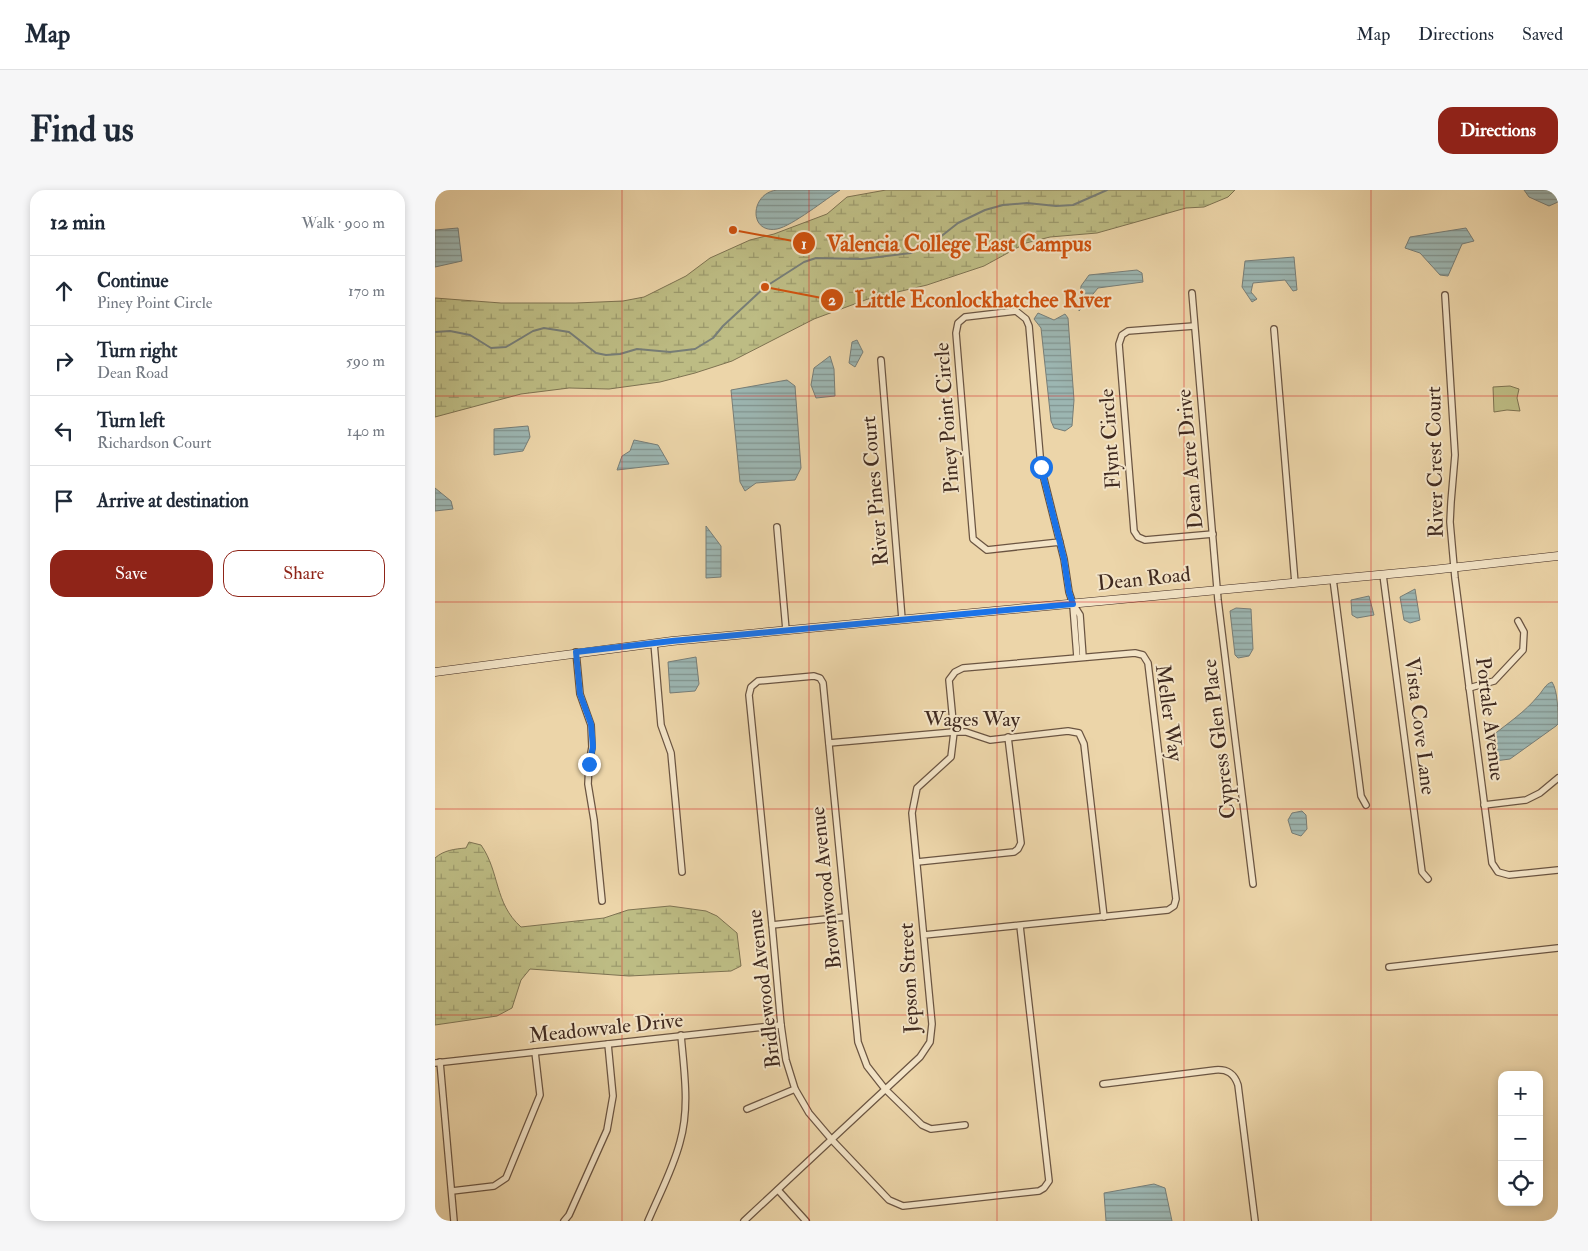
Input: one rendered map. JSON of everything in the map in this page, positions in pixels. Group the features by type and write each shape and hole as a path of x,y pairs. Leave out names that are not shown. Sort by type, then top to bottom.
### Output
{"main road":[{"name":"Dean Road","path":"435,672 654,643 1455,568 1558,556"}],"street":[{"name":"Dean Acre Drive","path":"1192,294 1218,590"},
{"name":"River Crest Court","path":"1445,295 1455,455 1451,512 1455,568"},
{"name":"Piney Point Circle","path":"1060,542 987,550 973,538 956,332 958,323 965,317 1016,311 1026,318 1029,326 1041,467 1060,542 1069,592 1079,615 1080,657"},
{"name":"Flynt Circle","path":"1194,326 1128,331 1122,335 1119,344 1134,532 1137,537 1145,540 1213,534"},
{"path":"1274,329 1295,583"},
{"name":"River Pines Court","path":"881,360 902,619"},
{"path":"777,527 787,630"},
{"name":"Portale Avenue","path":"1455,568 1492,863 1498,872 1509,875 1558,870"},
{"name":"Vista Cove Lane","path":"1383,574 1422,872 1429,879"},
{"path":"1333,579 1361,796 1366,805"},
{"name":"Cypress Glen Place","path":"1218,590 1253,884"},
{"path":"1469,688 1494,681 1523,650 1524,632 1518,621"},
{"path":"654,643 661,725 671,753 682,872"},
{"path":"576,652 580,694 591,724 593,747 589,764 588,784 594,820 602,901"},
{"name":"Meller Way","path":"955,672 963,668 1135,653 1143,655 1148,663 1176,899 1174,906 1168,910 1104,917"},
{"name":"Jepson Street","path":"744,1221 919,1057 930,1042 932,1024 912,813 917,788 951,757 954,732 949,680 955,672"},
{"name":"Bridlewood Avenue","path":"820,678 814,676 758,681 751,687 749,695 781,1025 786,1060 795,1089 809,1112 832,1140 889,1200 903,1206 1039,1191 1049,1181 1020,926"},
{"name":"Brownwood Avenue","path":"820,678 823,683 858,1042 867,1066 885,1089 922,1125 931,1129 965,1125"},
{"name":"Wages Way","path":"829,744 954,732 966,732 991,740 1069,731 1079,733 1084,744 1104,917"},
{"path":"917,862 1013,852 1018,849 1021,843 1008,737"},
{"path":"1484,805 1526,800 1540,793 1558,778"},
{"path":"772,925 845,917"},
{"path":"924,935 1104,917"},
{"path":"1389,967 1558,948"},
{"name":"Meadowvale Drive","path":"437,1063 781,1025"},
{"path":"648,1221 680,1142 686,1087 681,1035"},
{"path":"564,1221 569,1215 607,1130 613,1096 608,1044"},
{"path":"451,1191 494,1186 506,1178 540,1095 535,1052"},
{"path":"437,1063 454,1221"},
{"path":"1103,1084 1215,1070 1231,1073 1238,1085 1255,1221"},
{"path":"747,1109 795,1089"},
{"path":"778,1190 806,1221"}],"green space":[{"path":"886,190 1235,190 1228,197 1204,207 1186,208 1097,233 1050,237 1026,243 984,266 927,285 868,299 814,319 732,361 695,373 660,382 609,389 569,388 521,394 435,417 435,298 501,303 576,303 623,301 644,297 686,276 710,258 750,240 774,234 827,214 847,197"},
{"path":"1510,386 1519,389 1517,398 1520,411 1494,412 1493,387"},
{"path":"469,842 481,845 487,855 501,898 512,918 521,927 604,918 628,910 670,906 706,911 717,916 737,933 741,966 731,971 629,976 530,969 521,980 512,1008 497,1016 435,1025 435,858 454,849 466,848"}],"water":[{"path":"777,190 840,190 791,223 777,229 768,229 757,220 757,205 768,193"},
{"path":"1524,190 1558,190 1558,202 1549,206 1529,197"},
{"path":"458,228 462,261 435,267 435,230"},
{"path":"1466,228 1474,241 1462,244 1448,276 1440,275 1420,253 1405,248 1410,237"},
{"path":"1294,257 1297,290 1293,291 1285,280 1253,283 1251,292 1257,299 1252,302 1242,287 1245,261"},
{"path":"1137,270 1142,273 1143,282 1098,288 1079,311 1081,286 1089,275"},
{"path":"1038,313 1054,320 1065,314 1068,318 1074,400 1072,426 1065,431 1054,428 1051,421 1041,328 1034,319"},
{"path":"857,340 863,352 855,367 849,363 852,342"},
{"path":"830,356 834,369 835,396 816,398 811,385 814,368"},
{"path":"787,380 795,386 801,468 795,480 756,483 745,491 740,482 731,390"},
{"path":"528,426 530,437 523,451 494,455 494,429"},
{"path":"634,440 658,445 669,464 617,470 622,456 630,451"},
{"path":"435,488 451,501 453,509 435,511"},
{"path":"706,526 721,546 721,577 706,578"},
{"path":"1415,589 1420,620 1410,623 1404,620 1400,597"},
{"path":"1369,596 1374,615 1357,618 1352,615 1351,600"},
{"path":"1236,608 1251,609 1253,649 1249,656 1238,658 1235,655 1230,611"},
{"path":"696,657 699,684 695,691 670,693 668,662"},
{"path":"1552,682 1557,696 1558,724 1510,759 1495,761 1492,736 1522,712"},
{"path":"1302,811 1306,815 1307,829 1301,836 1292,833 1288,820 1292,813"},
{"path":"1154,1184 1165,1188 1172,1221 1106,1221 1104,1193"}],"waterway":[{"path":"435,332 450,331 470,335 491,348 506,347 533,331 544,328 569,332 596,353 606,355 620,354 637,349 670,352 695,349 713,338 723,326 765,287 804,262 816,258 862,259 911,253 939,238 958,223 985,210 1003,205 1027,203 1056,206 1073,205 1107,190"}],"place":[{"name":"Valencia College East Campus","path":"733,230"},
{"name":"Little Econlockhatchee River","path":"765,287"}],"route":[{"path":"589,764 593,747 591,724 580,694 576,652 637,644 1073,604 1041,467"}]}
